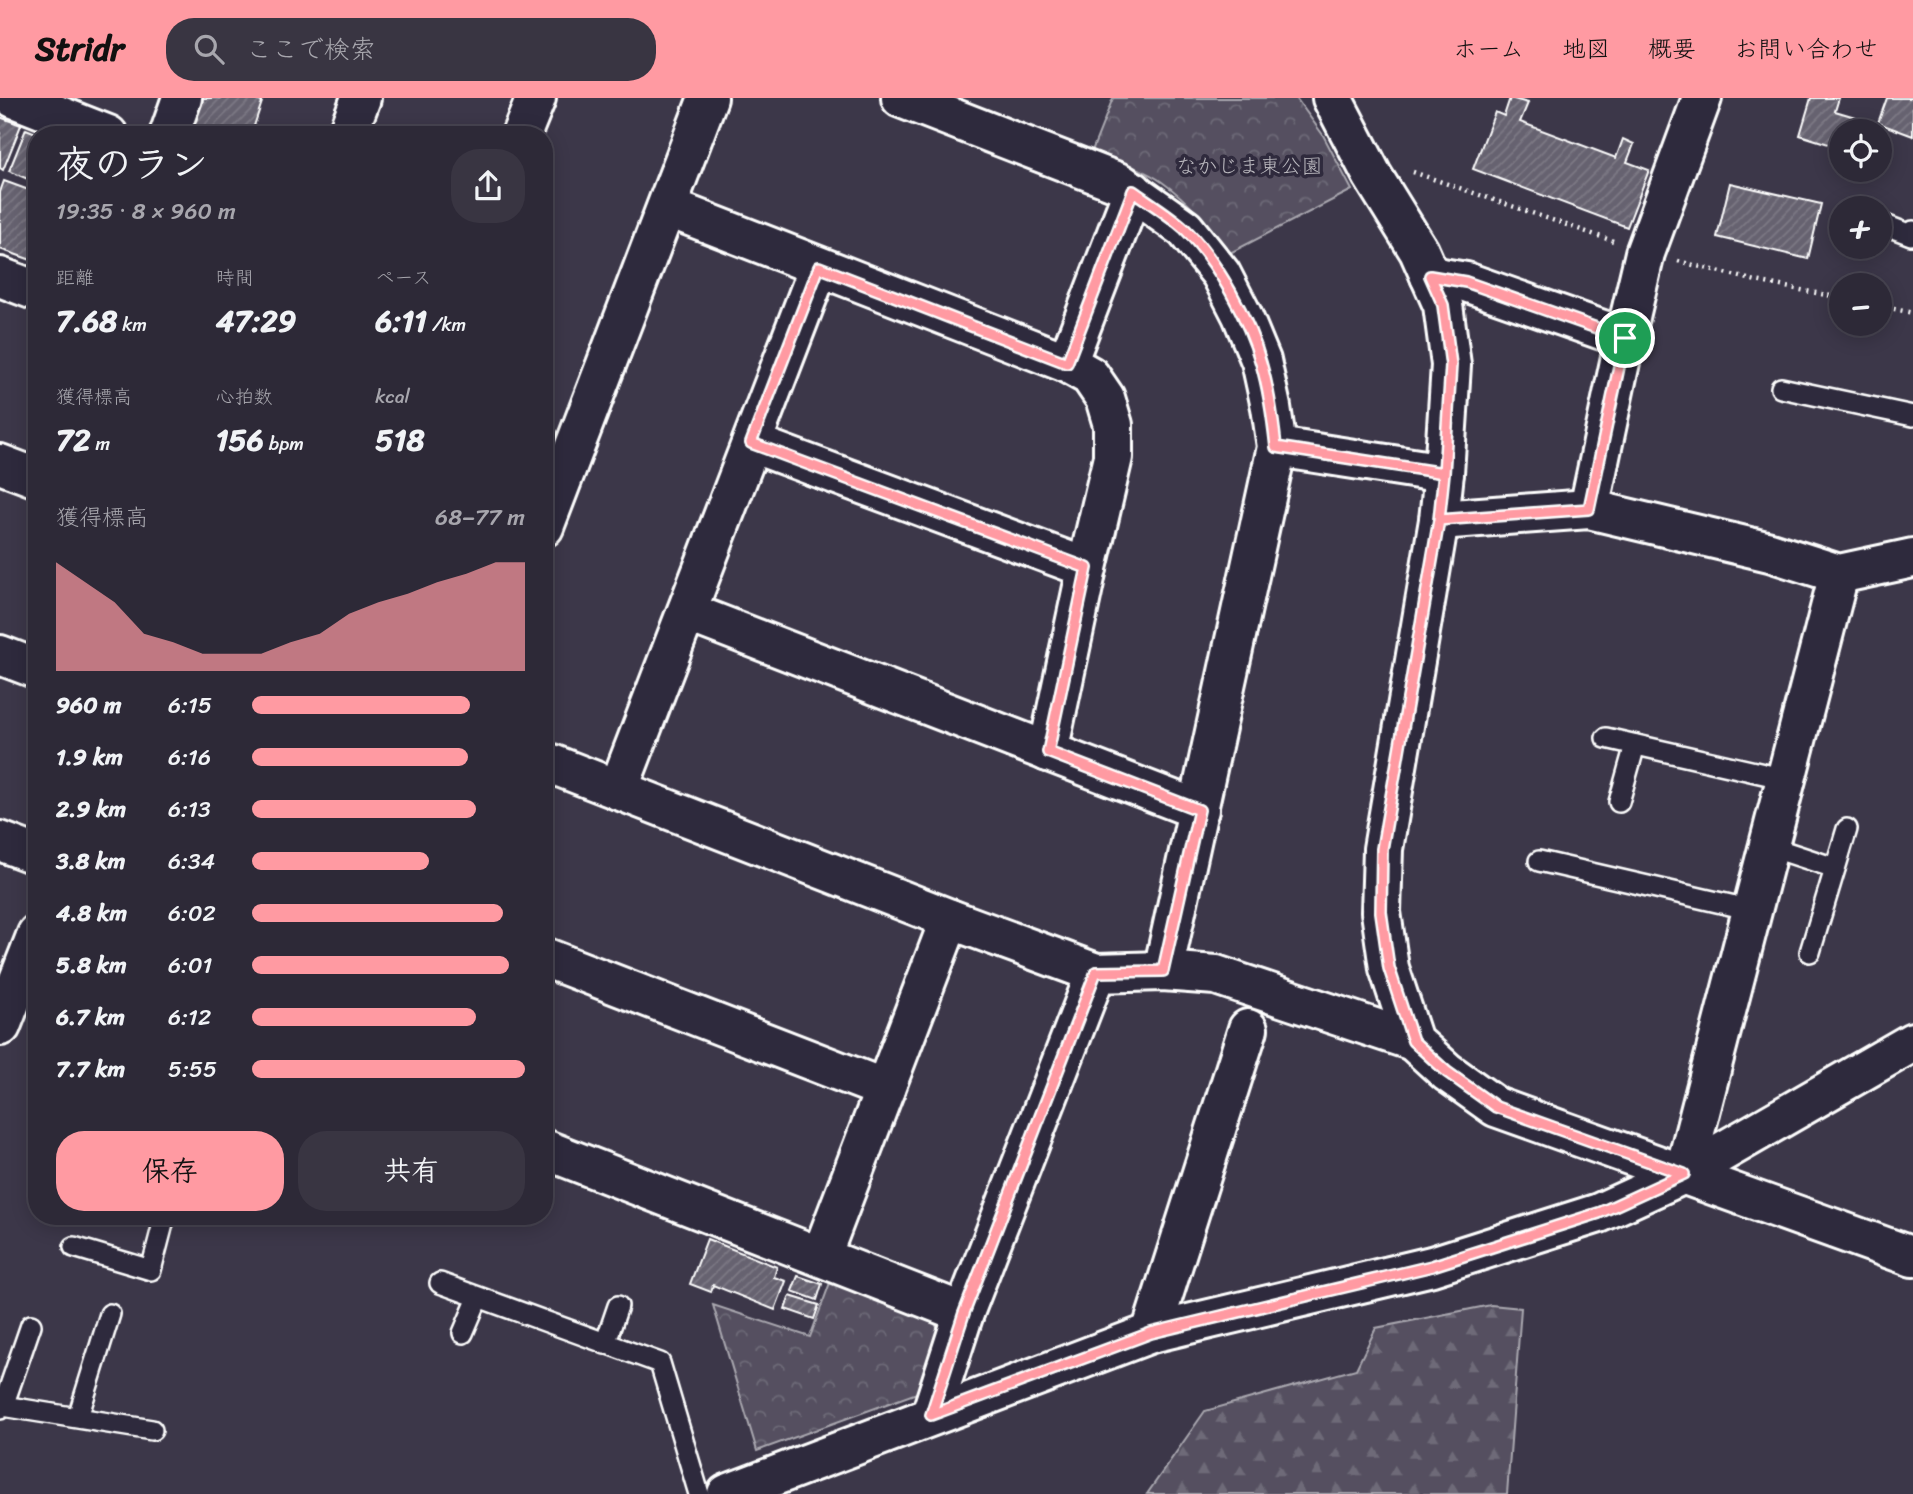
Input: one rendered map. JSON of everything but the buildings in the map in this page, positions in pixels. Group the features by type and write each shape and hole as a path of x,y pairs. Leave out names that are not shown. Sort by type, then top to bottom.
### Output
{"street":[{"path":"14,98 85,126"},
{"path":"172,126 183,98"},
{"path":"350,126 361,98"},
{"path":"525,126 536,98"},
{"path":"556,463 667,207 708,98"},
{"path":"901,98 1120,183 1133,191 1185,229 1221,274 1261,361 1276,447 1163,971"},
{"path":"1332,98 1372,175 1419,251 1443,305 1451,365 1439,520 1382,849 1381,912 1389,968 1413,1041"},
{"path":"1589,509 1645,253 1702,98"},
{"path":"1067,363 1133,191"},
{"path":"667,207 1067,363 1090,376 1105,398 1113,425 1113,457 1048,752"},
{"path":"618,790 819,267"},
{"path":"1430,276 1466,282 1625,338"},
{"path":"0,277 28,288"},
{"path":"751,443 1087,568"},
{"path":"1276,447 1444,473"},
{"path":"0,464 28,475"},
{"path":"1439,520 1589,509 1770,552 1839,574 1913,558"},
{"path":"1684,1174 1839,574"},
{"path":"687,612 1199,810"},
{"path":"0,654 28,665"},
{"path":"553,765 950,919 1096,972 1163,971 1216,975 1413,1041 1447,1072 1496,1107 1913,1257"},
{"path":"0,841 28,852"},
{"path":"821,1256 950,919"},
{"path":"553,960 885,1089"},
{"path":"0,1025 28,962"},
{"path":"931,1415 964,1313 1096,972"},
{"path":"1151,1333 1248,1029"},
{"path":"727,1494 1151,1333 1432,1266 1599,1213 1684,1174 1913,1042"},
{"path":"553,1152 964,1313"}],"lane":[{"path":"1892,228 1911,235 1913,231"},
{"path":"1781,388 1913,416"},
{"path":"1606,738 1786,779"},
{"path":"1619,802 1635,745"},
{"path":"1810,953 1847,829"},
{"path":"1768,846 1835,868"},
{"path":"1539,861 1752,909"},
{"path":"74,1247 150,1270 162,1225"},
{"path":"440,1283 660,1363 699,1494"},
{"path":"463,1333 478,1298"},
{"path":"605,1344 618,1307"},
{"path":"78,1417 110,1314"},
{"path":"31,1325 2,1407 152,1430"}],"path":[{"path":"1372,175 1412,171 1645,253 1755,281 1829,296"},
{"path":"1892,309 1913,313"}],"green space":[{"name":"なかじま東公園","path":"1113,98 1296,98 1323,135 1352,190 1230,253 1207,224 1172,189 1155,177 1092,151"},
{"path":"831,1280 932,1318 940,1333 917,1393 757,1451 713,1305 810,1337"},
{"path":"1491,1305 1521,1308 1507,1494 1147,1494 1205,1411 1356,1369 1376,1328"}],"route":[{"path":"1625,338 1466,282 1430,276 1443,305 1451,365 1444,473 1439,520 1382,849 1381,912 1389,968 1413,1041 1447,1072 1496,1107 1684,1174 1599,1213 1432,1266 1151,1333 931,1415 964,1313 1096,972 1163,971 1199,810 1048,752 1087,568 751,443 819,267 1067,363 1133,191 1185,229 1221,274 1261,361 1276,447 1444,473 1439,520 1589,509 1625,338"}]}
